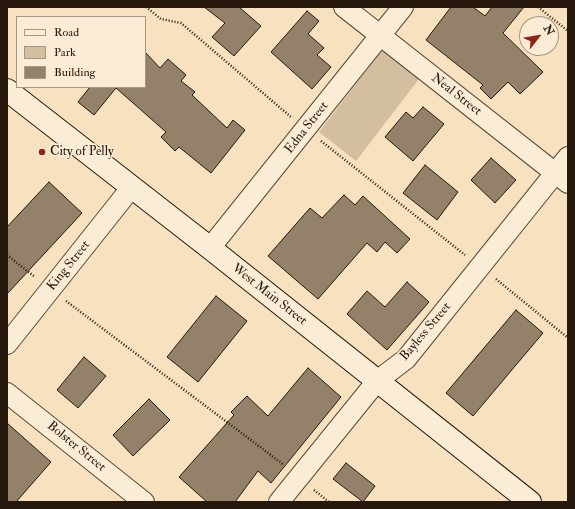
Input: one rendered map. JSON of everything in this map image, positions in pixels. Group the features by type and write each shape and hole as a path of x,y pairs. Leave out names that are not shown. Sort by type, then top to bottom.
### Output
{"main road":[{"name":"West Main Street","path":"7,90 210,248 530,502"}],"street":[{"name":"Neal Street","path":"344,7 562,178"},
{"name":"Edna Street","path":"210,248 403,7"},
{"name":"Bayless Street","path":"279,502 377,381 406,359 479,266 562,178 568,157"},
{"name":"King Street","path":"7,344 131,188"},
{"name":"Bolster Street","path":"7,393 144,502"}],"path":[{"path":"146,7 161,19 181,24 306,129 568,338"},
{"path":"538,7 568,31"},
{"path":"7,255 330,502"}],"green space":[{"path":"382,50 419,79 356,161 319,132"}],"building":[{"path":"204,7 239,7 261,26 234,56 212,37 225,23"},
{"path":"451,7 473,7 485,16 492,7 524,7 503,33 519,49 519,56 527,56 543,72 520,94 508,82 491,99 480,88 483,85 426,40"},
{"path":"307,11 319,21 308,34 324,48 317,55 331,67 312,89 271,52"},
{"path":"146,53 160,68 168,59 186,75 181,81 195,92 192,95 227,128 233,120 245,130 211,173 179,147 175,151 161,137 166,132 116,88 146,88"},
{"path":"89,88 116,88 94,115 78,102"},
{"path":"423,107 444,124 413,161 385,137 406,112 413,118"},
{"path":"491,158 516,180 495,203 471,180"},
{"path":"425,165 458,192 437,220 403,193"},
{"path":"49,182 82,213 7,294 7,227"},
{"path":"344,195 355,205 363,196 410,239 397,253 385,242 377,252 367,243 318,299 268,256 310,208 322,218"},
{"path":"407,282 429,302 387,350 347,314 367,291 385,307"},
{"path":"216,296 247,321 198,382 167,357"},
{"path":"516,310 543,333 473,416 446,393"},
{"path":"84,357 106,376 78,408 57,390"},
{"path":"308,368 341,397 271,483 258,471 235,502 207,502 179,477 234,415 231,412 247,396 268,416"},
{"path":"149,399 170,420 133,456 113,435"},
{"path":"7,423 51,462 16,502 7,502"},
{"path":"346,463 375,486 363,502 333,479"}],"place":[{"name":"City of Pelly","path":"42,152"}]}
